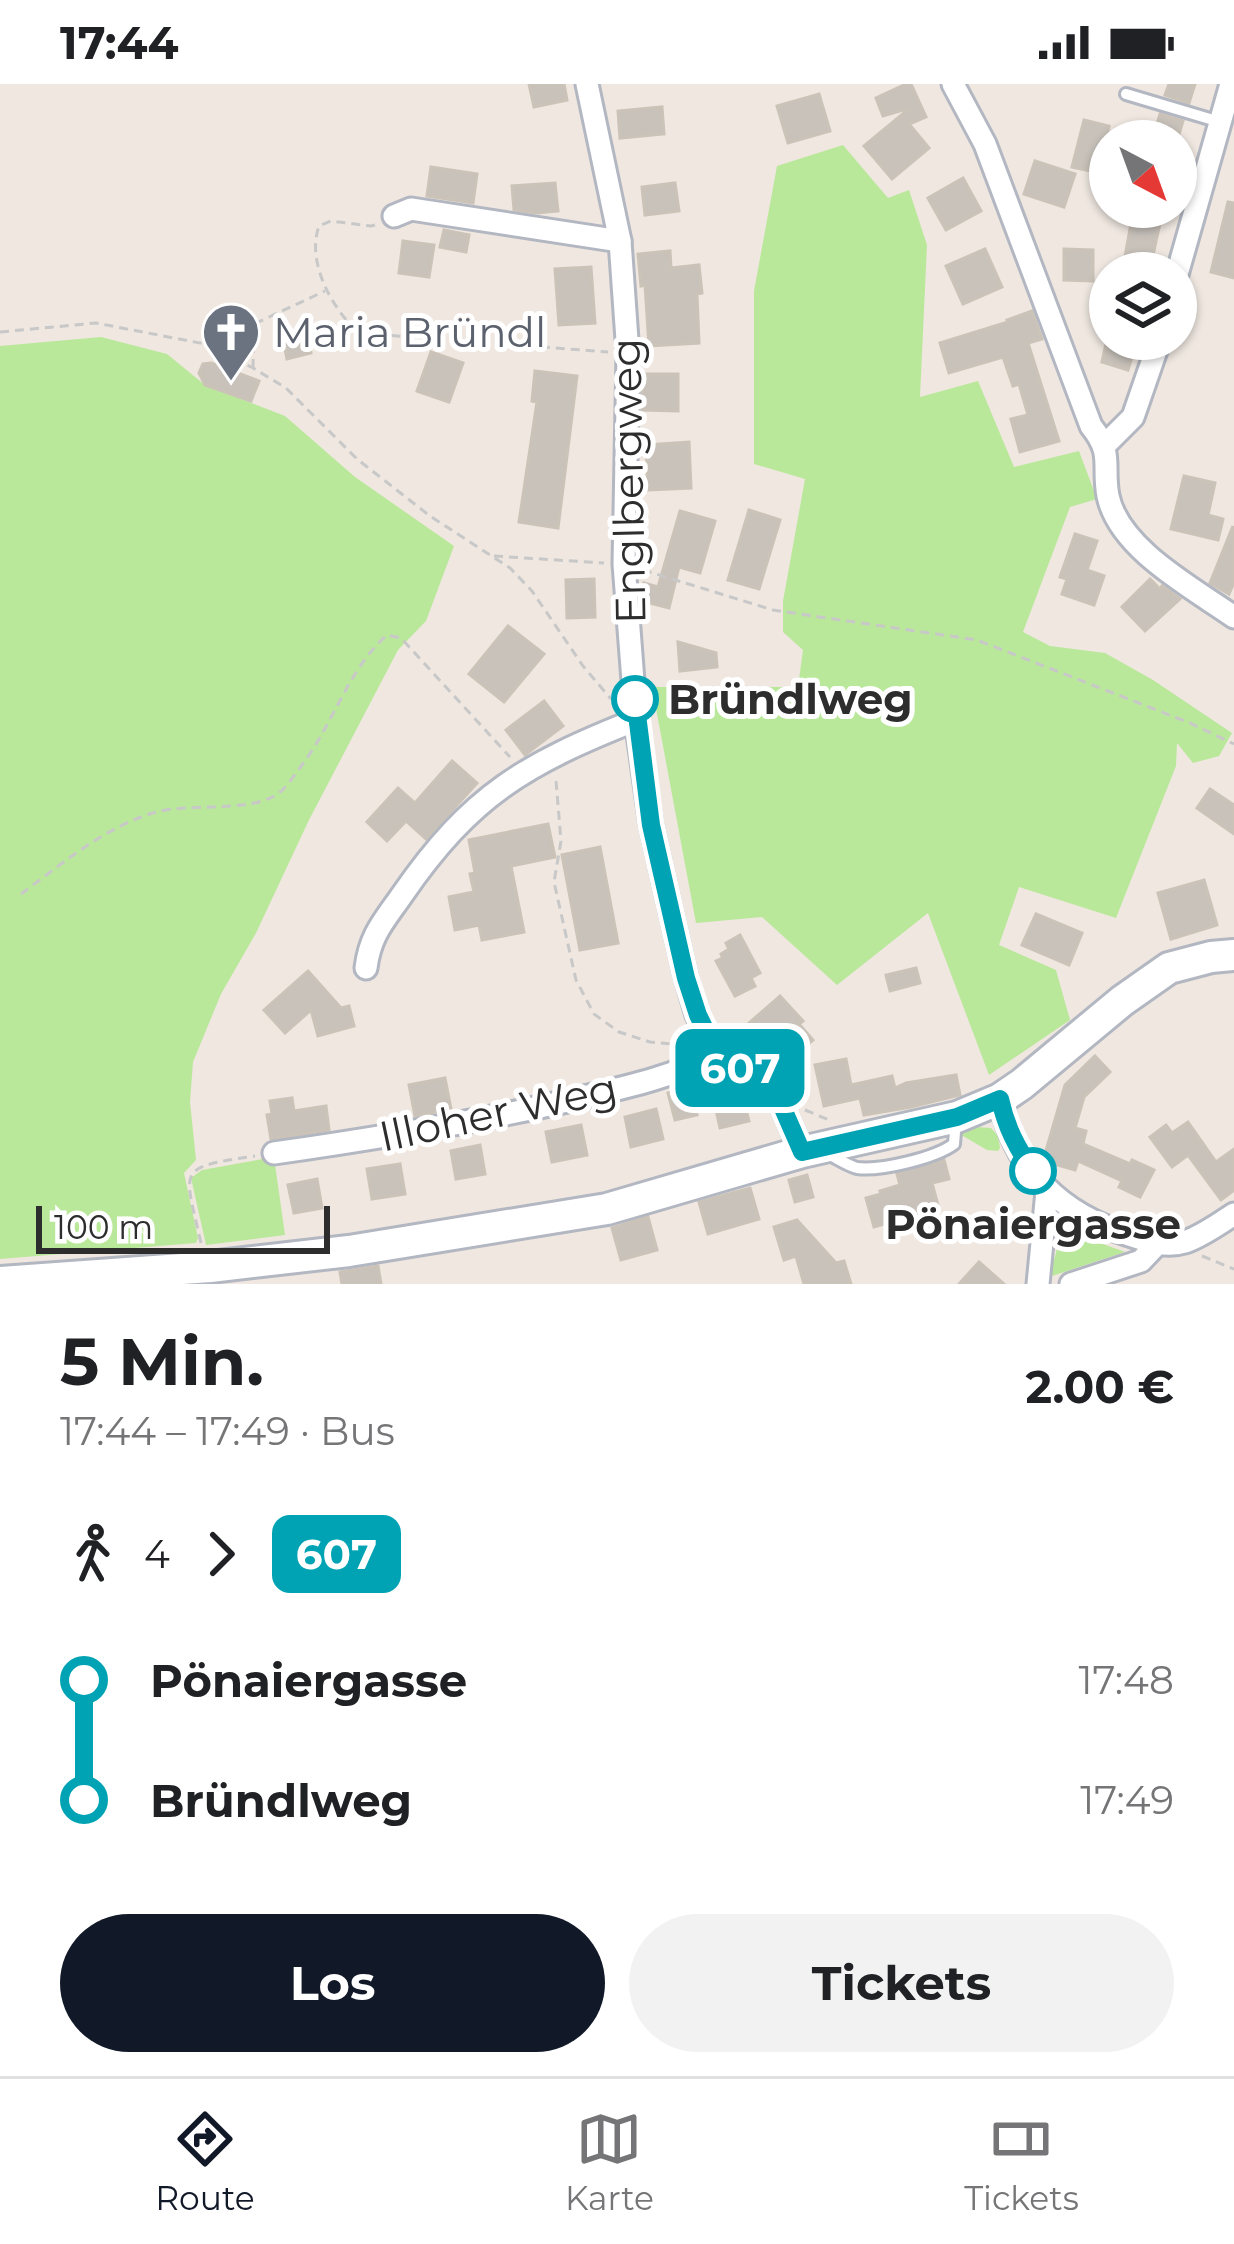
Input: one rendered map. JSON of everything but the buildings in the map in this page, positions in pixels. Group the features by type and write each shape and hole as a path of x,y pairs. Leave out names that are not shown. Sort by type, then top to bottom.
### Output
{"street":[{"name":"Englbergweg","path":"587,84 620,241 628,354 624,564 636,720"},
{"path":"953,84 985,144 1091,426 1106,444 1108,498 1132,541 1234,617"},
{"path":"1183,252 1231,84"},
{"path":"394,216 412,209 620,241"},
{"path":"1106,444 1133,417 1153,360"},
{"path":"366,968 369,943 442,840 485,798 552,755 636,720 651,825 698,1015 714,1050 751,1074 781,1104 805,1145"},
{"path":"0,1282 210,1267 349,1251 607,1209 805,1145 957,1117 1000,1099 1169,968 1234,955"},
{"name":"Illoher Weg","path":"274,1153 403,1135 607,1092 698,1064 714,1050"},
{"path":"1000,1099 1016,1146 1046,1191 1097,1226 1157,1244 1182,1243 1234,1214"},
{"path":"1038,1284 1046,1191"},
{"path":"1071,1284 1141,1261 1157,1244"}],"lane":[{"path":"1126,94 1220,122"}],"path":[{"path":"394,216 370,226 331,221 319,226 315,248 327,290 336,309 358,333 628,354"},
{"path":"253,368 254,323 327,290"},
{"path":"0,332 96,323 205,344 286,388 357,459 430,516 510,568 532,591 601,689 636,720"},
{"path":"492,556 624,564 773,610 977,640 1234,744"},
{"path":"20,894 85,847 133,820 160,810 226,806 277,795 320,741 371,650 387,635 401,638 524,771"},
{"path":"552,755 561,841 554,882 576,980 594,1014 619,1032 650,1042 714,1050"},
{"path":"805,1110 842,1122 805,1145"},
{"path":"190,1248 202,1247 188,1180 192,1170 274,1153"},
{"path":"1182,1243 1234,1269"}],"green space":[{"path":"843,145 888,198 909,190 927,245 920,397 978,381 1014,467 1079,451 1097,499 1070,507 1023,632 1050,646 1105,653 1232,733 1219,756 1193,763 1177,743 1176,766 1116,918 1019,887 999,945 1056,970 1070,1020 989,1075 928,913 837,985 762,917 696,923 652,687 798,687 803,650 783,632 783,601 805,479 754,464 754,291 777,166"},
{"path":"101,337 167,354 205,385 285,416 355,477 454,546 426,621 398,650 221,994 193,1062 190,1102 196,1160 184,1173 196,1243 0,1259 0,346"},
{"path":"961,1126 991,1128 1000,1148 987,1150 958,1133"},
{"path":"274,1157 285,1235 206,1245 191,1178 202,1170"},
{"path":"1061,1220 1083,1236 1125,1252 1052,1276"}],"bus line":[{"name":"607","path":"635,699 651,825 686,978 717,1054 751,1074 781,1104 802,1152 957,1117 1000,1099 1005,1123 1033,1171"}],"place":[{"name":"Maria Bründl","path":"231,383"},
{"name":"Bründlweg","path":"635,699"},
{"name":"Pönaiergasse","path":"1033,1171"}]}
